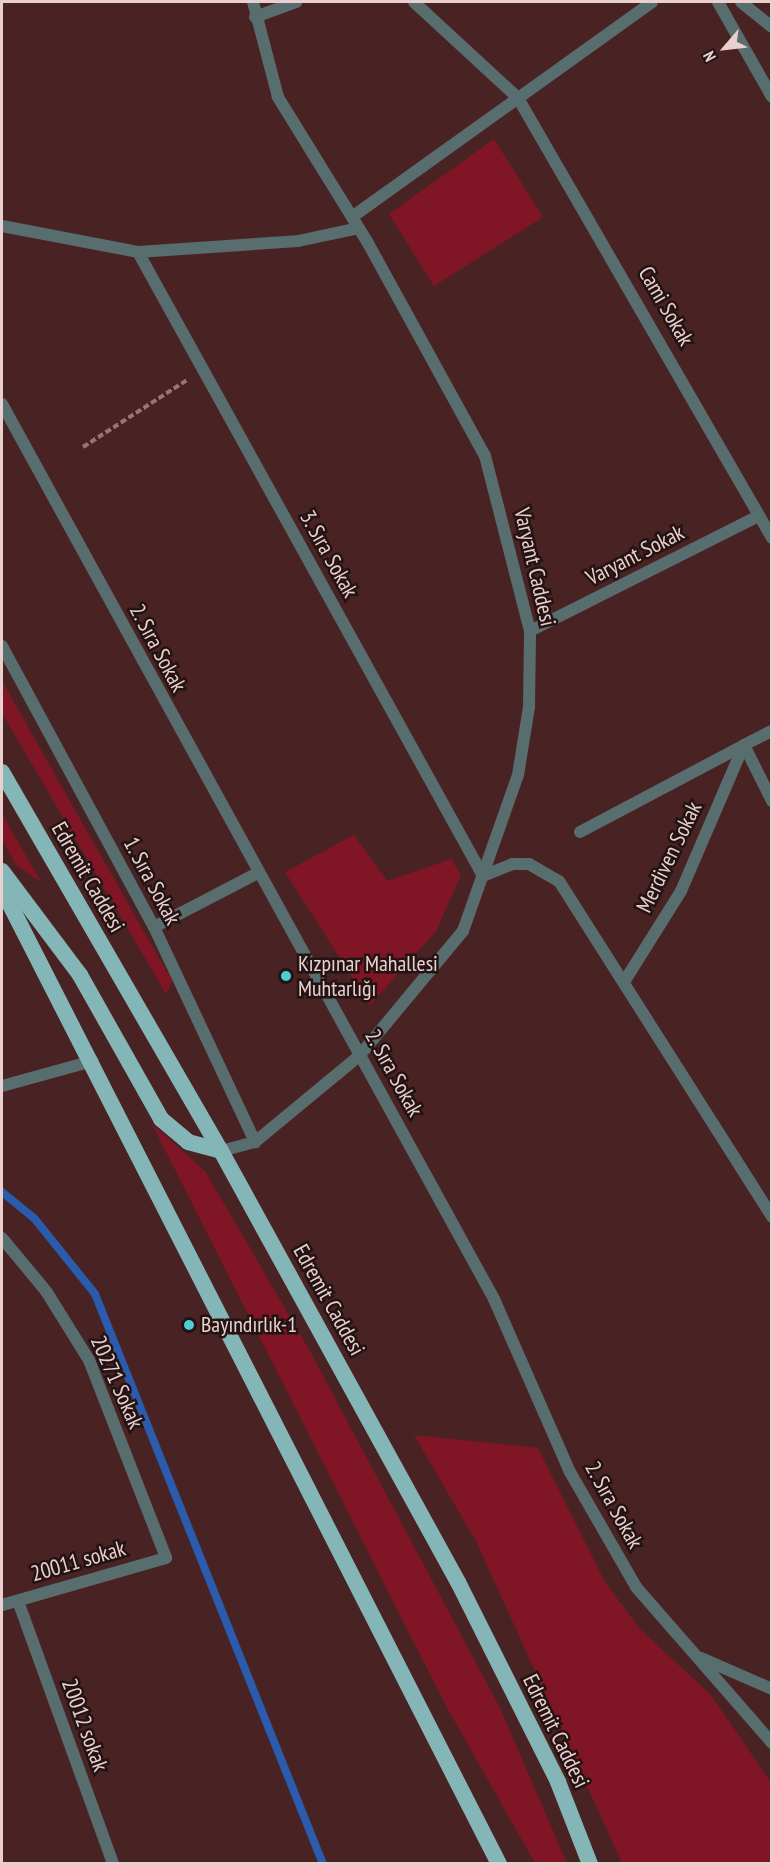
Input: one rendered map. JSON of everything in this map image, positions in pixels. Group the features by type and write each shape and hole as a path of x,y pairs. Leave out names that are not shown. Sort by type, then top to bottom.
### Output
{"highway":[{"name":"Edremit Caddesi","path":"2,772 221,1151 458,1582 558,1782 590,1863"},
{"path":"2,871 80,975 161,1119 188,1142 221,1151"},
{"path":"2,889 93,1061 499,1863"}],"street":[{"name":"Varyant Caddesi","path":"221,1151 255,1142 360,1055 463,931 518,775 529,707 530,631 485,456 355,222 278,97 255,17 253,2"},
{"path":"255,17 296,2"},
{"name":"Cami Sokak","path":"414,2 518,98 771,538"},
{"path":"2,226 138,252 298,241 355,222 518,98 652,2"},
{"path":"718,2 771,97"},
{"path":"741,2 771,27"},
{"name":"3. Sıra Sokak","path":"138,252 483,876"},
{"name":"2. Sıra Sokak","path":"2,404 256,874 360,1055 494,1299 570,1472 636,1587 771,1743"},
{"name":"Varyant Sokak","path":"530,631 759,516"},
{"name":"1. Sıra Sokak","path":"2,646 154,927 255,1142"},
{"path":"580,832 771,731"},
{"path":"744,746 771,801"},
{"name":"Merdiven Sokak","path":"624,982 681,891 744,746"},
{"path":"483,876 512,864 545,869 571,897 771,1217"},
{"path":"154,927 256,874"},
{"path":"2,1086 93,1061"},
{"name":"20271 Sokak","path":"2,1238 45,1291 89,1360 166,1558"},
{"name":"20011 sokak","path":"2,1605 166,1558"},
{"name":"20012 sokak","path":"18,1600 113,1863"},
{"path":"697,1656 771,1689"}],"path":[{"path":"83,447 203,370"}],"shaded area":[{"path":"494,139 543,217 434,286 389,214"},
{"path":"2,681 172,981 166,994 2,713"},
{"path":"2,814 41,882 16,865 2,839"},
{"path":"354,835 387,881 451,859 461,875 436,931 370,1005 285,872"},
{"path":"152,1124 205,1171 311,1353 500,1708 567,1863 535,1863 445,1704"},
{"path":"414,1435 538,1448 605,1582 640,1629 711,1695 771,1783 771,1863 622,1863 476,1541"}],"waterway":[{"path":"2,1192 34,1218 95,1294 323,1864"}],"place":[{"name":"Kızpınar Mahallesi Muhtarlığı","path":"286,976"},
{"name":"Bayındırlık-1","path":"189,1325"}]}
